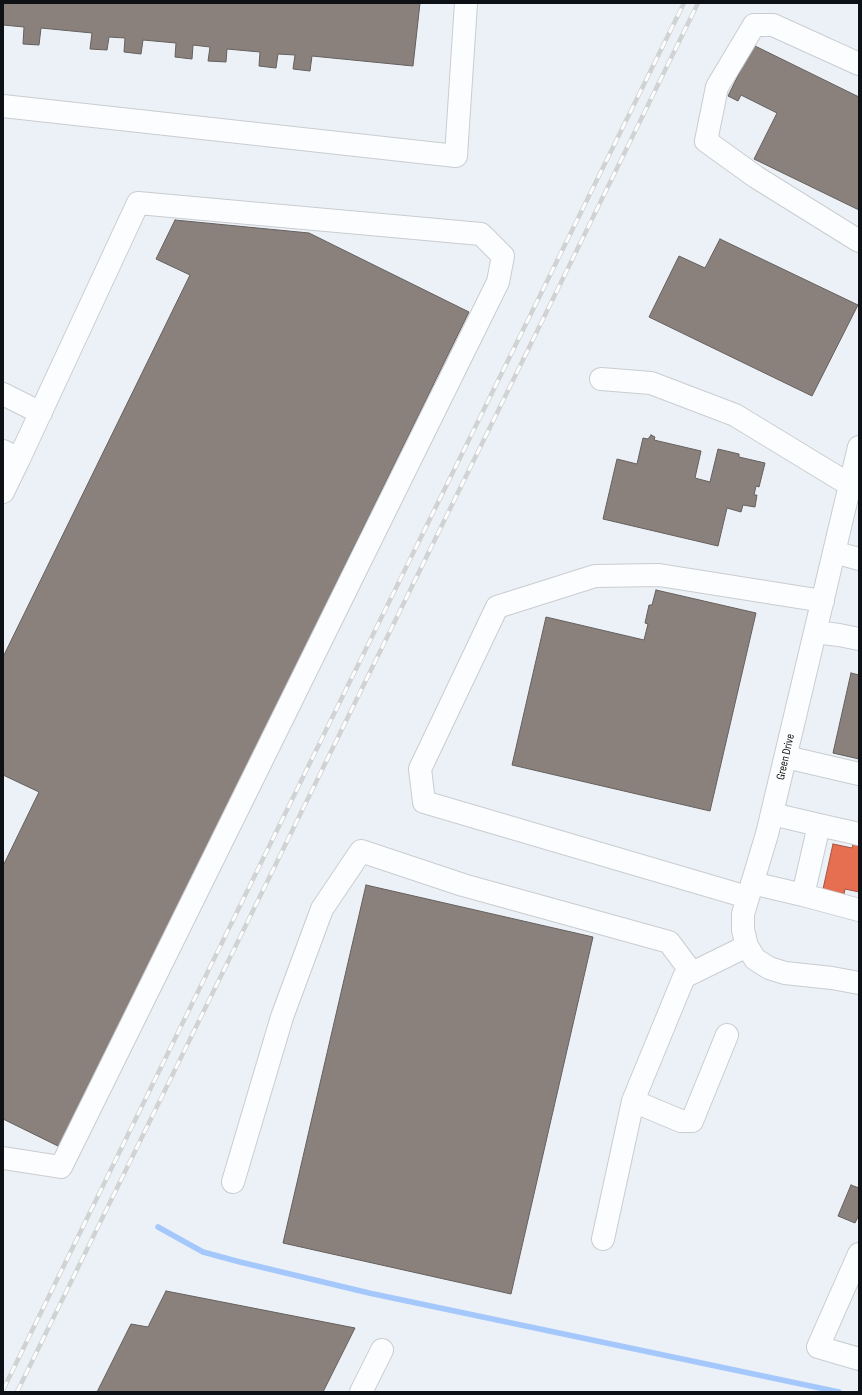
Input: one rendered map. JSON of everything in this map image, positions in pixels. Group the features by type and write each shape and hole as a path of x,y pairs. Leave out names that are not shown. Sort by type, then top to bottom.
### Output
{"street":[{"path":"3,106 456,156 466,3"},
{"path":"859,64 773,25 754,25 717,87 706,141 756,177 859,241"},
{"path":"3,492 11,455 41,413 138,203 481,234 503,256 498,282 61,1167 3,1158"},
{"path":"601,379 651,383 735,415 850,485"},
{"path":"3,394 41,413"},
{"name":"Green Drive","path":"859,447 762,855 743,914 743,930 746,946 755,960 768,968 785,973 832,978 859,983"},
{"path":"834,552 859,558"},
{"path":"823,601 659,575 595,576 497,607 420,769 424,802 750,890 803,895 859,910"},
{"path":"815,632 859,639"},
{"path":"786,757 859,774"},
{"path":"772,814 859,834"},
{"path":"803,895 819,825"},
{"path":"233,1182 282,1018 322,909 361,851 463,885 669,942 692,973"},
{"path":"603,1239 633,1101 684,977 746,946"},
{"path":"633,1101 681,1121 692,1121 727,1035"},
{"path":"859,1254 818,1347 859,1359"},
{"path":"361,1392 382,1350"}],"building: Shops":[{"path":"833,844 852,848 853,844 859,845 859,892 845,889 844,894 823,889"}],"building: Industry":[{"path":"3,3 420,3 413,66 312,56 310,71 293,69 295,55 278,54 276,68 259,66 260,52 227,49 226,62 208,61 210,47 193,45 192,59 175,57 176,43 143,40 141,54 124,52 125,38 109,37 107,50 90,49 92,33 41,28 39,45 23,44 24,27 3,25"},
{"path":"753,45 859,97 859,210 754,159 777,113 741,95 738,101 728,96"},
{"path":"175,220 309,233 469,312 60,1147 3,1119 3,866 39,792 3,775 3,657 190,275 156,259"},
{"path":"720,239 858,305 812,396 649,317 679,256 705,268"},
{"path":"651,435 655,437 654,440 701,451 695,478 710,482 718,449 739,454 739,457 765,463 759,487 756,486 754,495 757,495 755,507 743,505 741,512 727,508 718,546 603,519 617,459 637,464 643,438 648,439"},
{"path":"656,590 756,613 710,811 512,765 546,617 644,640 648,624 645,623 649,605 652,605"},
{"path":"851,673 859,675 859,759 833,753"},
{"path":"366,885 593,937 511,1294 283,1243"},
{"path":"851,1185 859,1188 859,1215 855,1223 838,1216"},
{"path":"166,1291 355,1328 323,1392 97,1392 131,1324 148,1327"}],"waterway":[{"path":"158,1227 203,1252 240,1262 369,1293 839,1392"}],"railway":[{"path":"3,1390 684,3"},
{"path":"17,1392 698,3"}]}
